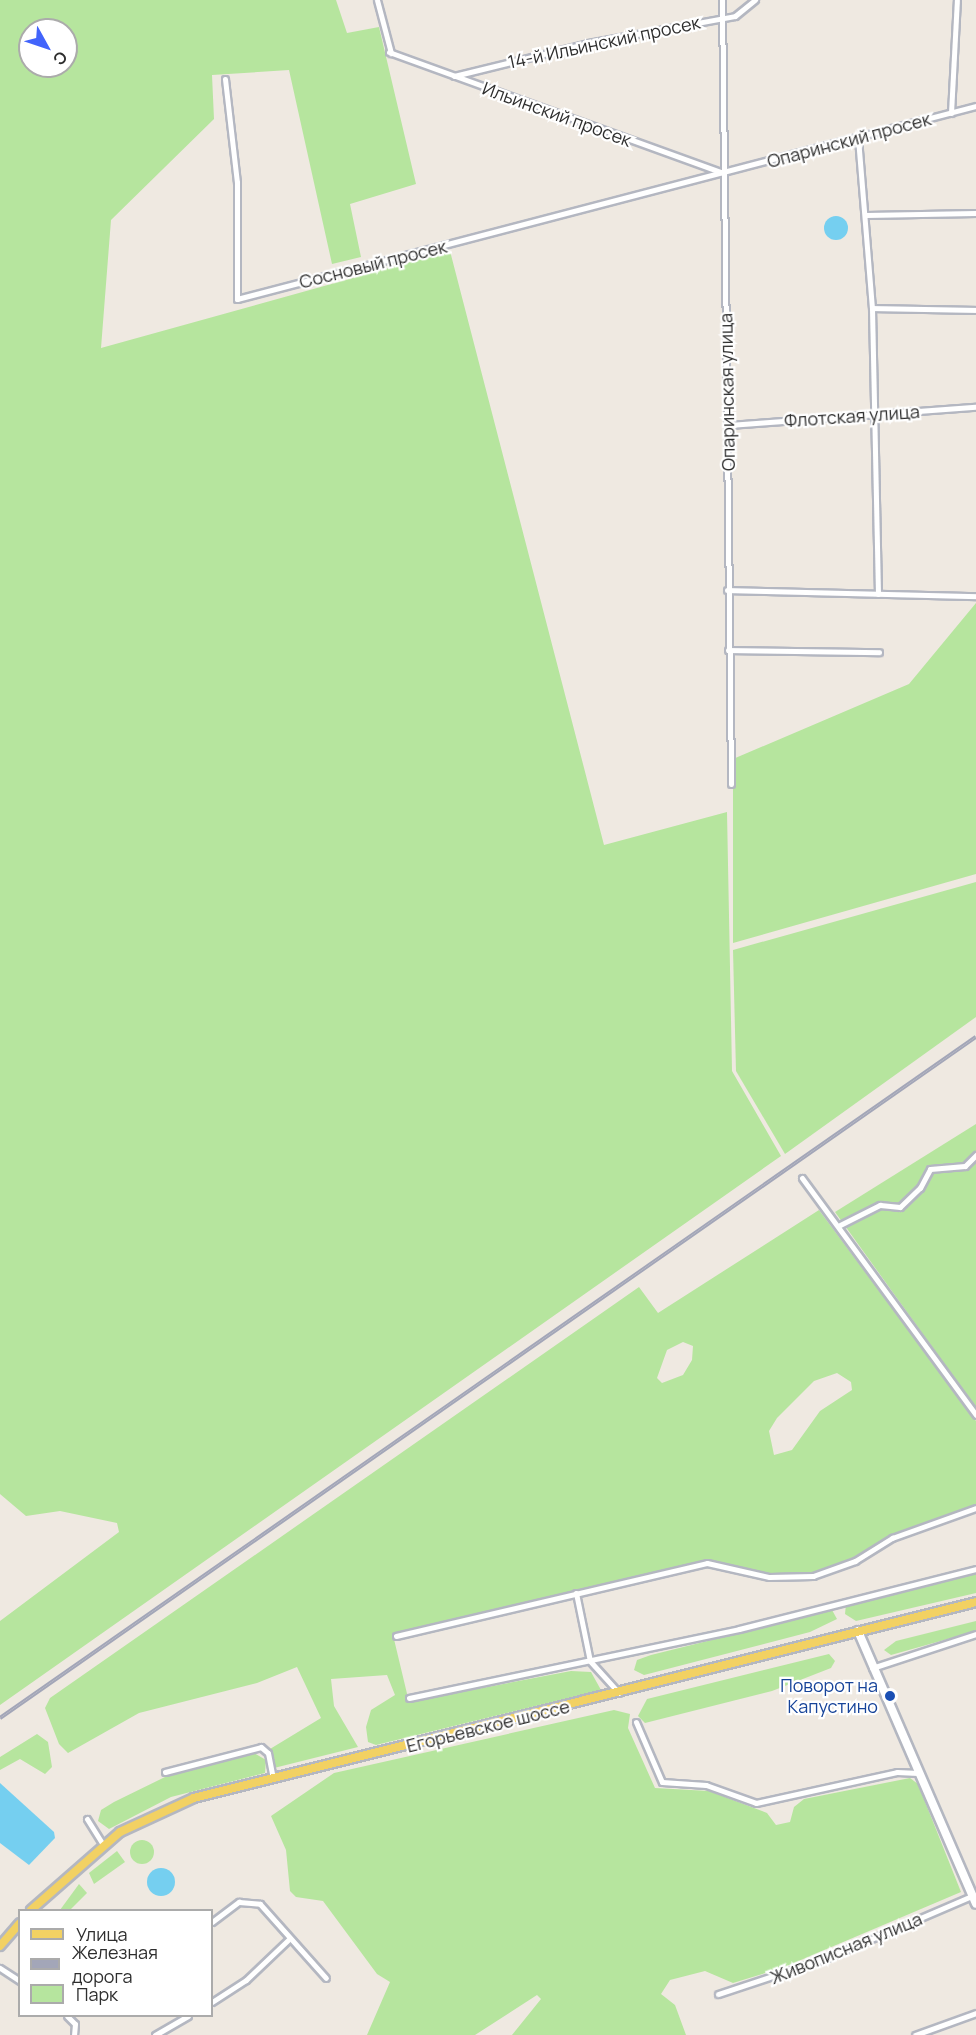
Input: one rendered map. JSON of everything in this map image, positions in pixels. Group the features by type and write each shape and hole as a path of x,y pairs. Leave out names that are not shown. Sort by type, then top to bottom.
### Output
{"main road":[{"name":"Егорьевское шоссе","path":"33,1909 103,1845 162,1809 273,1779 620,1695 976,1602"},
{"path":"858,1631 871,1668 976,1904"},
{"path":"0,1946 18,1925"}],"street":[{"name":"Ильинский просек","path":"377,0 390,53 723,173"},
{"name":"Опаринская улица","path":"722,0 731,784"},
{"name":"14-й Ильинский просек","path":"453,76 735,16 755,0"},
{"path":"951,112 957,0"},
{"name":"Сосновый просек","path":"225,79 237,182 237,299 723,173"},
{"name":"Опаринский просек","path":"723,173 976,106"},
{"path":"858,138 872,308 878,594"},
{"path":"866,214 976,213"},
{"path":"872,308 976,310"},
{"name":"Флотская улица","path":"728,425 976,407"},
{"path":"727,590 976,596"},
{"path":"728,650 879,652"},
{"path":"840,1225 880,1205 900,1207 920,1188 930,1169 965,1166 976,1155"},
{"path":"802,1178 840,1225 976,1415"},
{"path":"396,1636 707,1563 769,1577 813,1576 855,1561 892,1538 976,1508"},
{"path":"409,1698 590,1661 976,1569"},
{"path":"576,1593 590,1661 620,1695"},
{"path":"871,1668 976,1634"},
{"path":"636,1722 662,1782 706,1785 756,1803 897,1772 918,1773"},
{"path":"165,1772 261,1747 268,1753 273,1779"},
{"path":"87,1819 103,1845"},
{"name":"Живописная улица","path":"718,1994 827,1958 972,1896"},
{"path":"213,1921 239,1902 253,1901 267,1908 288,1940 326,1978"},
{"path":"213,2001 246,1980 288,1940"},
{"path":"0,1968 18,1981"},
{"path":"915,2035 976,2013"},
{"path":"70,2017 74,2035"},
{"path":"155,2035 186,2017"}],"green space":[{"path":"0,0 336,0 347,33 379,27 416,184 350,204 361,257 332,264 289,70 212,75 214,119 111,220 101,348 450,251 604,845 727,812 732,1071 781,1156 0,1705 0,1621 119,1532 117,1523 60,1511 26,1516 0,1494"},
{"path":"976,603 976,874 733,943 733,759 909,684"},
{"path":"976,882 976,1017 785,1154 736,1071 733,950"},
{"path":"976,1124 976,1408 835,1212"},
{"path":"819,1210 976,1421 976,1506 891,1536 854,1560 811,1574 769,1575 707,1561 393,1635 409,1702 571,1671 591,1672 601,1690 376,1745 368,1742 366,1727 371,1710 395,1695 387,1675 331,1679 334,1706 358,1747 274,1768 270,1749 321,1718 297,1667 257,1683 139,1713 68,1753 59,1744 45,1708 50,1698 639,1287 658,1313","holes":["683,1342 693,1346 692,1360 683,1375 662,1383 657,1378 667,1350","837,1373 851,1382 852,1390 820,1411 792,1450 774,1455 769,1431 777,1418 814,1381"]},
{"path":"976,1573 976,1593 856,1621 845,1614 846,1604"},
{"path":"832,1610 837,1619 810,1632 644,1675 634,1670 637,1660 651,1655"},
{"path":"976,1621 976,1631 891,1655 884,1650 896,1641"},
{"path":"829,1654 835,1661 831,1668 772,1691 645,1723 638,1716 647,1699"},
{"path":"614,1710 630,1714 628,1728 655,1788 709,1791 767,1813 776,1825 790,1822 794,1807 804,1799 910,1778 918,1784 961,1892 782,1968 733,1983 705,1971 670,1980 661,1994 675,2005 686,2035 512,2035 541,1999 537,1995 475,2035 367,2035 390,1982 377,1974 323,1901 296,1897 290,1891 286,1850 271,1816 334,1773"},
{"path":"37,1734 48,1742 52,1767 45,1774 20,1759 0,1770 0,1757"},
{"path":"254,1753 266,1760 265,1773 171,1797 109,1829 98,1821 101,1810 165,1777"},
{"path":"142,1840 147,1841 153,1847 153,1857 147,1863 142,1864 137,1863 131,1857 130,1852 131,1847 137,1841"},
{"path":"117,1851 125,1862 94,1884 89,1873"},
{"path":"79,1884 87,1893 71,1909 61,1909"}],"water":[{"path":"836,216 845,219 848,228 845,237 836,240 827,237 824,228 827,219"},
{"path":"0,1783 54,1832 55,1838 29,1865 0,1843"},
{"path":"161,1868 171,1872 175,1882 171,1892 161,1896 151,1892 147,1882 151,1872"}],"railway":[{"path":"0,1718 976,1037"}],"place":[{"name":"Поворот на Капустино","path":"890,1696"}]}
